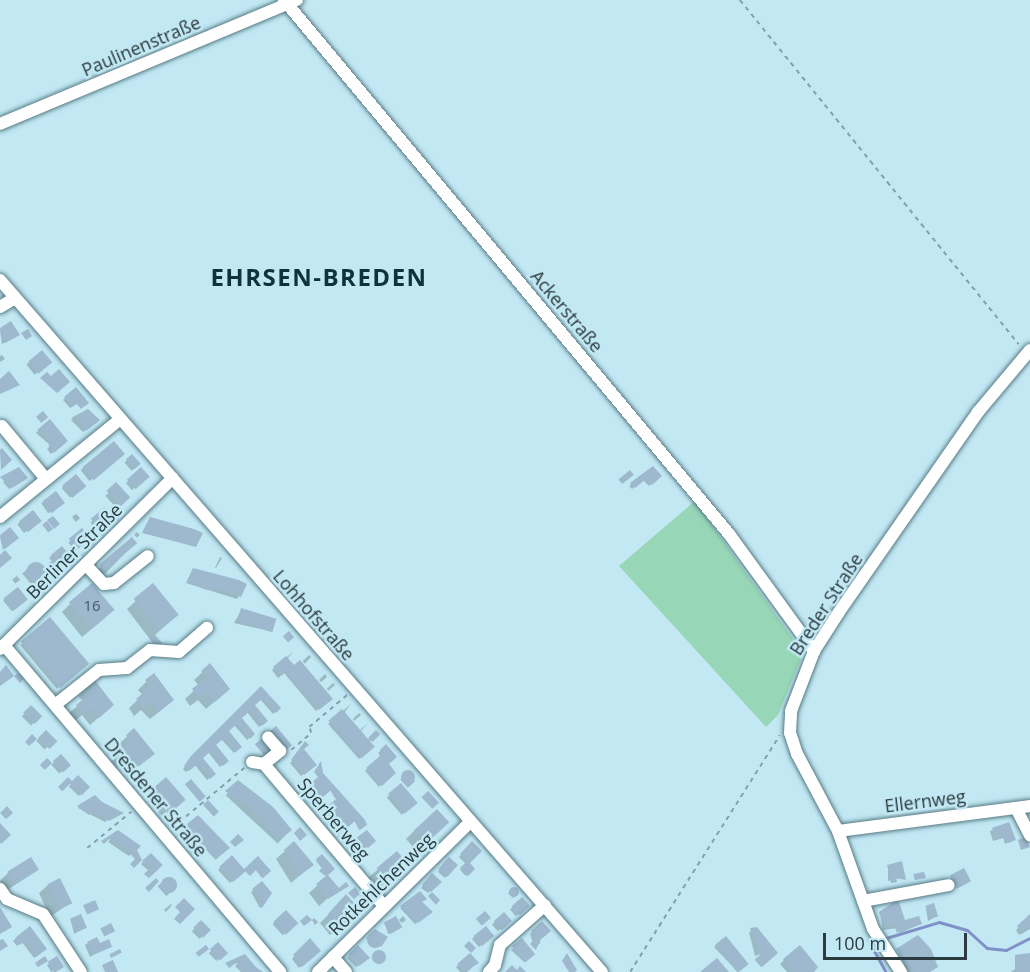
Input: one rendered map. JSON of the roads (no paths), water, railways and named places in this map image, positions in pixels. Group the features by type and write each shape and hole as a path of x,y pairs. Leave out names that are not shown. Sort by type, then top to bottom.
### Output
{"street":[{"name":"Paulinenstraße","path":"0,124 289,1"},
{"name":"Ackerstraße","path":"289,1 729,534 814,651"},
{"name":"Lohhofstraße","path":"0,280 602,972"},
{"path":"0,308 15,298"},
{"name":"Breder Straße","path":"901,972 873,929 838,831 797,754 789,726 794,699 814,651 972,422 1029,352"},
{"path":"0,516 120,419"},
{"path":"2,426 46,479"},
{"name":"Berliner Straße","path":"2,647 172,478"},
{"path":"86,565 104,584 114,583 148,556"},
{"path":"55,705 99,670 127,668 150,651 179,652 207,628"},
{"name":"Dresdener Straße","path":"2,647 55,705 280,972"},
{"name":"Sperberweg","path":"268,737 280,751 258,763 384,906"},
{"name":"Ellernweg","path":"838,831 1030,806"},
{"path":"1016,808 1030,836"},
{"name":"Rotkehlchenweg","path":"318,972 470,822"},
{"path":"862,901 949,885"},
{"path":"0,889 7,899 43,914 81,972"},
{"path":"489,972 495,965 500,945 545,905"},
{"path":"333,957 346,972"}],"waterway":[{"path":"886,938 939,922 967,930 987,948 1006,950 1030,938"},
{"path":"873,949 886,972"}],"district":[{"name":"EHRSEN-BREDEN","path":"319,277"}]}
